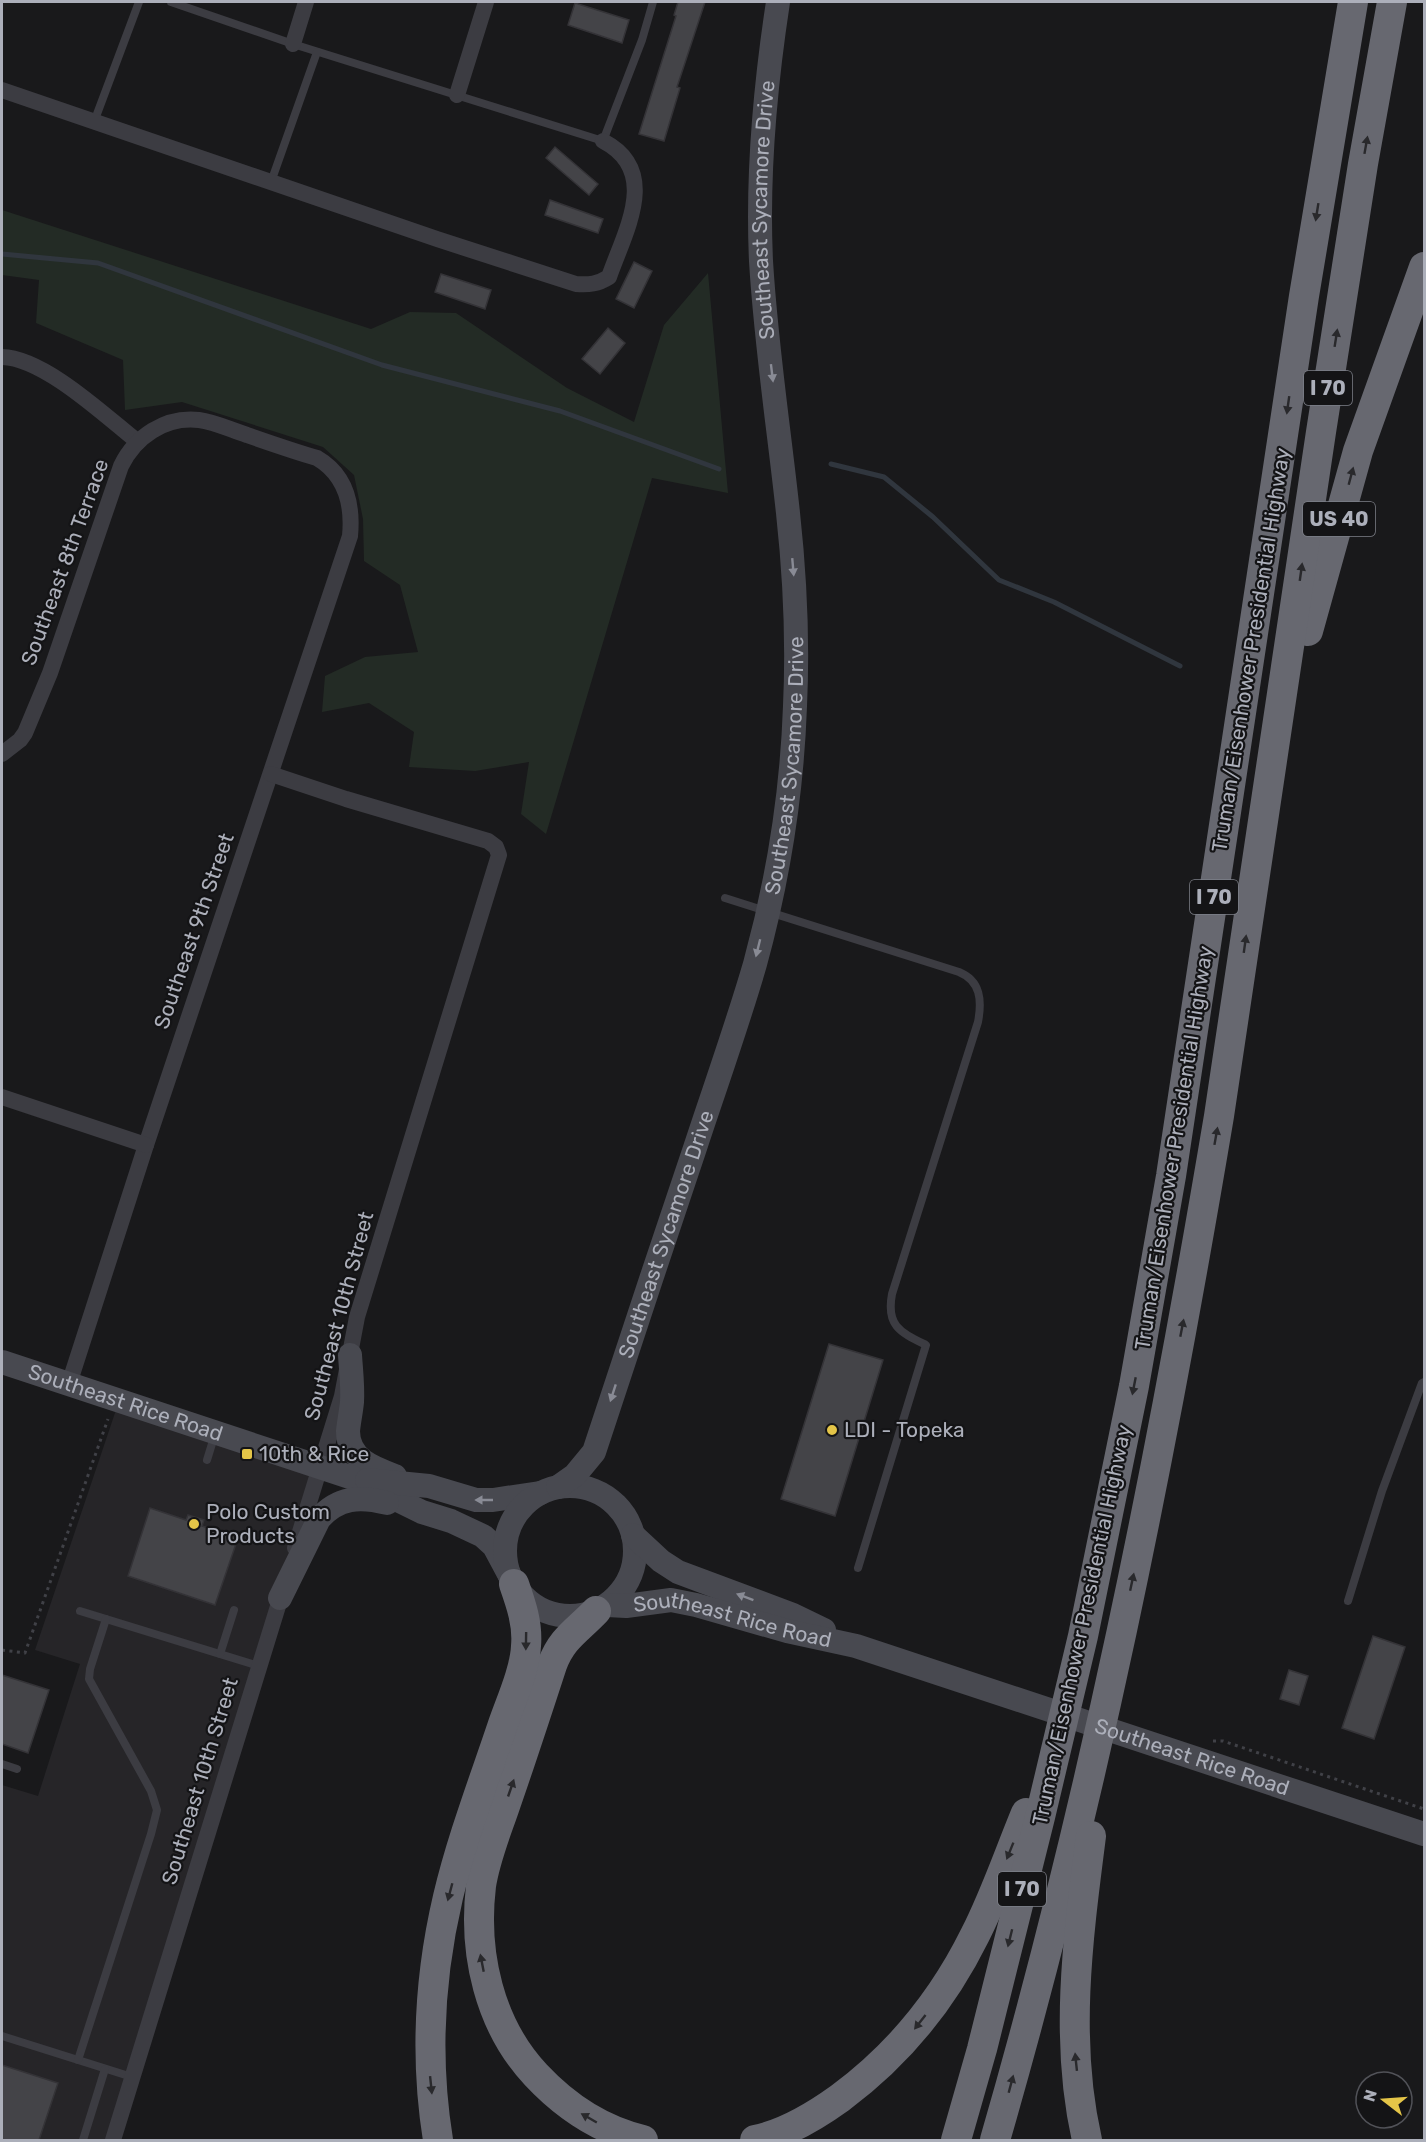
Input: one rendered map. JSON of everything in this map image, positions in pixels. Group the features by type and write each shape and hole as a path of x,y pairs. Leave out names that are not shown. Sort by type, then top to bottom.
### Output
{"highway":[{"path":"1327,154 1337,2"},
{"name":"Truman/Eisenhower Presidential Highway","path":"956,2140 1020,1898 1083,1636 1134,1386 1171,1176 1327,154 1353,2"},
{"name":"Truman/Eisenhower Presidential Highway","path":"995,2140 1053,1925 1120,1639 1193,1272 1219,1116 1362,164 1392,2"},
{"name":"US 40","path":"1270,776 1358,451 1425,267"},
{"path":"438,2140 430,2068 433,1981 448,1895 518,1680 526,1647 522,1606 511,1579"},
{"path":"601,1608 565,1639 552,1665 492,1844 481,1884 479,1947 495,2012 519,2057 547,2087 571,2108 595,2123 643,2140"},
{"path":"755,2140 796,2126 859,2084 888,2058 920,2023 958,1967 976,1934 1029,1805 1083,1636"},
{"path":"1087,2140 1082,2120 1075,2054 1074,2003 1083,1899 1120,1639"}],"street":[{"path":"293,44 306,2"},
{"path":"457,95 486,2"},
{"name":"Southeast Sycamore Drive","path":"550,1490 575,1475 594,1452 746,994 767,912 791,772 796,643 794,577 761,258 762,129 778,2"},
{"path":"2,90 576,284 589,285 609,277 634,204 636,182 632,169 625,156 615,147 603,141"},
{"path":"2,357 12,357 48,372 138,442"},
{"name":"Southeast 8th Terrace","path":"2,754 25,733 50,673 121,466 138,442 146,435 164,424 180,420 202,420 317,458 333,470 347,492"},
{"name":"Southeast 9th Street","path":"69,1384 146,1145 350,537 351,511 347,492"},
{"name":"Southeast 10th Street","path":"113,2140 342,1396 357,1317 499,855 496,847 488,842 271,774"},
{"path":"2,1097 146,1145"},
{"path":"350,1355 352,1393 348,1433 351,1446 371,1468 429,1486"},
{"name":"Southeast Rice Road","path":"2,1362 353,1478 422,1512 451,1521 483,1536 494,1546 511,1579"},
{"name":"Southeast Rice Road","path":"353,1478 429,1486 476,1500 493,1500 550,1490"},
{"path":"572,1486 598,1493 620,1510 628,1521 633,1535 635,1557 629,1579 623,1589 601,1608 581,1616 550,1613 536,1607 523,1596 511,1579 505,1550 510,1527 523,1507 550,1490 572,1486"},
{"path":"280,1598 319,1519 327,1510 346,1500 369,1498 422,1512"},
{"name":"Southeast Rice Road","path":"633,1535 661,1561 678,1572 793,1615 856,1646"},
{"name":"Southeast Rice Road","path":"601,1608 671,1600 787,1631 856,1646 973,1684 1199,1749 1425,1834"}],"lane":[{"path":"94,122 140,2"},
{"path":"171,2 317,52 603,141 642,40 652,2"},
{"path":"272,182 317,52"},
{"path":"725,898 959,972 969,976 980,997 978,1022 892,1294 890,1308 892,1319 908,1336 926,1345 858,1568"},
{"path":"1348,1601 1382,1491 1422,1383 1425,1382"},
{"path":"207,1460 216,1433"},
{"path":"220,1654 234,1610"},
{"path":"80,1611 259,1666"},
{"path":"78,2060 157,1810 151,1791 89,1679 106,1619"},
{"path":"2,1764 17,1769"},
{"path":"2,2036 132,2077"},
{"path":"83,2140 105,2069"}],"path":[{"path":"2,1650 25,1653 110,1414"},
{"path":"1199,1749 1223,1741 1425,1809"}],"shaded area":[{"path":"2,210 371,329 410,312 456,313 567,388 634,422 664,325 708,273 728,493 652,478 546,834 521,814 529,762 475,771 409,767 414,732 369,703 322,712 325,676 365,657 418,652 400,585 364,561 363,519 354,475 323,447 182,402 125,410 123,360 36,323 39,280 2,275"},
{"path":"119,1401 320,1468 113,2140 2,2140 2,1785 38,1796 80,1664 35,1650"}],"building":[{"path":"678,2 705,2 677,87 680,88 664,141 639,134 676,16 674,15"},
{"path":"575,3 629,20 622,43 568,25"},
{"path":"555,147 598,184 589,195 546,158"},
{"path":"550,200 603,219 598,233 545,215"},
{"path":"634,262 652,271 634,308 616,299"},
{"path":"441,274 491,290 485,309 435,292"},
{"path":"608,328 625,343 600,374 582,359"},
{"name":"LDI - Topeka","path":"829,1344 883,1360 835,1516 781,1499"},
{"path":"150,1508 186,1520 188,1515 204,1520 202,1526 238,1538 215,1605 128,1576"},
{"path":"1373,1636 1405,1647 1374,1739 1342,1728"},
{"path":"1289,1670 1308,1676 1299,1705 1280,1699"},
{"path":"2,1675 49,1690 28,1753 2,1744"},
{"path":"2,2065 58,2083 39,2140 2,2140"}],"waterway":[{"path":"2,254 98,263 382,365 560,411 719,469"},
{"path":"831,464 884,477 933,517 999,580 1054,602 1180,666"}],"place":[{"name":"LDI - Topeka","path":"832,1430"},
{"name":"10th & Rice","path":"247,1454"},
{"name":"Polo Custom Products","path":"194,1524"}]}
